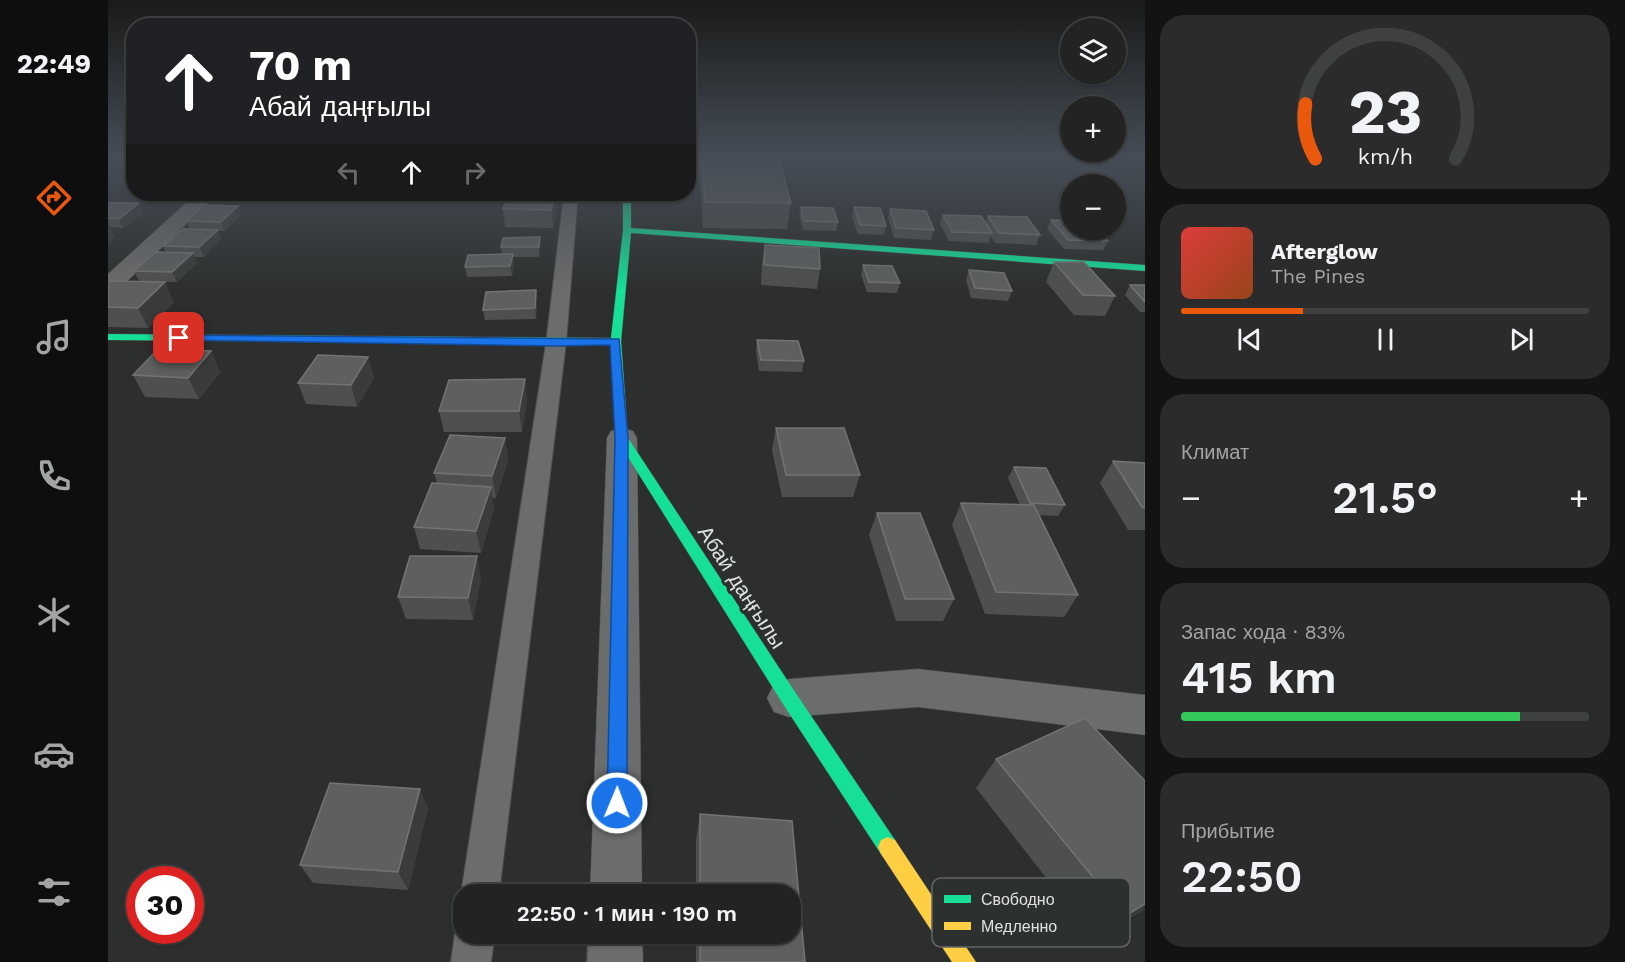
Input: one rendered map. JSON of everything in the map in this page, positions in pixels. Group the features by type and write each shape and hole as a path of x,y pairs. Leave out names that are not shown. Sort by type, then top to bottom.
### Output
{"street":[{"path":"108,287 200,201"},
{"name":"Абай даңғылы","path":"627,201 627,230 615,341 622,438 789,698 932,912"},
{"path":"627,230 1145,268"},
{"path":"108,337 556,343 615,341"},
{"path":"616,884 622,438"},
{"path":"789,698 918,688 1145,715"},
{"path":"615,944 615,962"},
{"name":"Абай даңғылы","path":"955,947 965,962"}],"lane":[{"path":"481,884 556,343 570,201"},
{"path":"471,962 473,944"}],"building":[{"path":"506,201 553,201 551,210 503,209"},
{"path":"790,201 791,203 705,202"},
{"path":"108,203 139,203 119,219 108,218"},
{"path":"204,205 238,206 221,222 187,221"},
{"path":"801,207 833,208 838,222 804,221"},
{"path":"854,207 880,208 886,226 860,225"},
{"path":"890,209 926,211 934,230 896,228"},
{"path":"943,215 981,216 992,233 952,232"},
{"path":"988,216 1027,217 1040,235 999,233"},
{"path":"1051,220 1060,220 1060,231"},
{"path":"183,229 218,230 199,247 163,246"},
{"path":"540,237 539,247 501,247 503,238"},
{"path":"765,245 819,248 820,269 764,265"},
{"path":"156,252 193,253 172,272 134,271"},
{"path":"513,254 510,266 465,267 468,255"},
{"path":"1054,262 1084,262 1115,296 1083,295"},
{"path":"863,265 892,266 900,283 869,282"},
{"path":"969,270 1004,273 1012,291 975,288"},
{"path":"108,281 165,282 138,308 108,307"},
{"path":"1130,285 1145,285 1145,302"},
{"path":"536,290 535,308 483,310 486,292"},
{"path":"757,340 798,341 804,361 761,360"},
{"path":"158,349 211,351 188,378 133,375"},
{"path":"318,355 368,357 351,385 298,383"},
{"path":"525,379 519,411 439,411 449,380"},
{"path":"776,428 844,428 860,475 786,475"},
{"path":"450,435 505,438 492,476 434,473"},
{"path":"1113,461 1145,463 1145,508 1142,507"},
{"path":"1014,467 1046,468 1065,505 1030,503"},
{"path":"432,483 491,487 476,531 414,527"},
{"path":"961,503 1034,505 1078,595 996,592"},
{"path":"877,513 920,513 954,599 905,599"},
{"path":"410,556 477,556 468,598 398,597"},
{"path":"1085,718 1145,781 1145,904 1130,913 1130,878 1094,878 996,759"},
{"path":"330,783 420,789 398,872 300,865"},
{"path":"700,814 792,821 798,884 700,884"},
{"path":"801,919 805,962 700,962 700,944 801,944"}],"traffic: fast":[{"path":"627,201 627,230 616,341 622,438 888,847"},
{"path":"627,230 1145,268"},
{"path":"108,337 616,341"}],"traffic: slow":[{"path":"888,847 932,913"},
{"path":"955,947 965,962"}],"route":[{"path":"179,338 556,343 615,341 622,438 617,803"}]}
